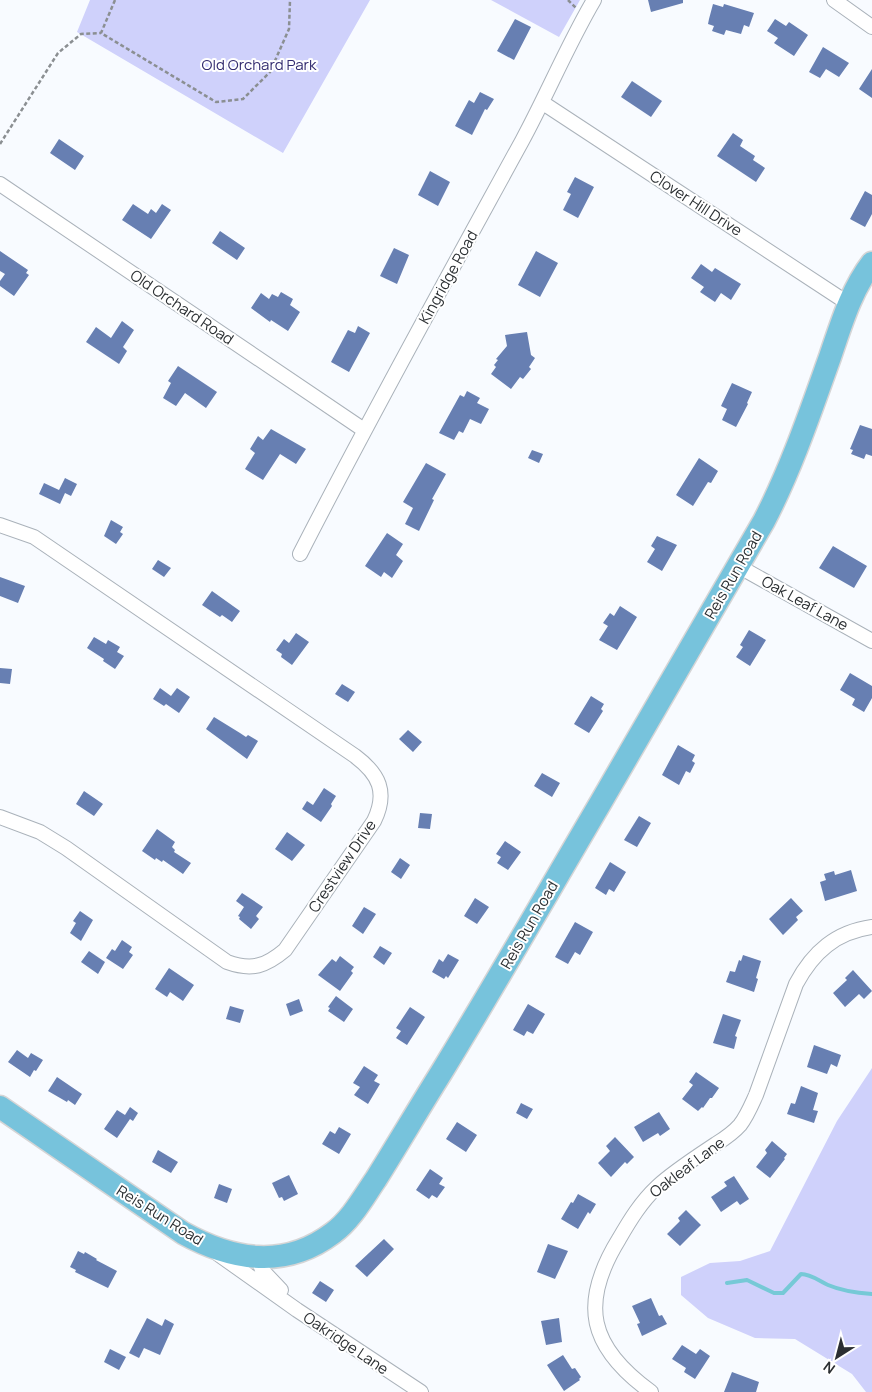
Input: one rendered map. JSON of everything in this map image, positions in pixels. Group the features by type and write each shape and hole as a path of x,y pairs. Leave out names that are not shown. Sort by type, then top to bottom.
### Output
{"main road":[{"name":"Reis Run Road","path":"0,1108 183,1232 201,1242 232,1253 258,1258 288,1254 317,1244 334,1232 356,1208 384,1167 486,1000 775,500 786,476 849,304 866,270 872,263"}],"street":[{"name":"Kingridge Road","path":"300,554 364,430 543,103 594,0"},
{"path":"834,0 872,27"},
{"name":"Clover Hill Drive","path":"543,103 849,304"},
{"name":"Old Orchard Road","path":"0,184 364,430"},
{"name":"Crestview Drive","path":"0,525 34,538 355,756 374,773 382,795 380,809 374,821 285,950 273,960 257,966 237,965 227,962 66,848 40,832 0,817"},
{"name":"Oak Leaf Lane","path":"738,566 872,641"},
{"name":"Oakleaf Lane","path":"651,1392 619,1365 607,1348 595,1317 597,1285 611,1252 636,1211 647,1197 659,1185 728,1136 739,1126 748,1113 796,984 806,967 827,945 857,929 872,927"},
{"name":"Oakridge Lane","path":"201,1242 297,1310 421,1392"},
{"name":"Oakridge Lane","path":"258,1258 262,1270 287,1296 297,1310"}],"path":[{"path":"101,33 115,0"},
{"path":"0,144 58,53 81,34 101,33 216,102 243,99 270,72 289,30 290,0"}],"green space":[{"name":"Old Orchard Park","path":"90,0 370,0 283,153 77,32"},
{"path":"491,0 580,0 559,37"},
{"path":"872,1068 872,1392 866,1392 852,1374 795,1339 755,1338 708,1318 681,1295 681,1277 710,1263 740,1261 770,1251 837,1121"}],"building":[{"path":"648,0 683,0 683,3 651,12"},
{"path":"713,4 723,7 724,4 754,13 749,27 744,25 741,34 726,30 724,35 712,31 714,26 708,24"},
{"path":"515,19 531,27 514,60 497,51"},
{"path":"775,19 786,26 789,22 808,35 794,56 774,43 778,38 767,31"},
{"path":"823,47 849,63 839,77 826,69 820,78 809,72"},
{"path":"872,69 872,98 859,89"},
{"path":"632,81 662,101 651,117 621,97"},
{"path":"480,92 494,99 487,110 485,109 472,135 455,126 469,100 474,103"},
{"path":"733,133 743,140 740,146 755,156 753,160 765,168 756,182 717,156"},
{"path":"59,139 84,156 75,170 50,153"},
{"path":"430,171 450,182 438,206 418,195"},
{"path":"575,177 594,187 578,218 563,210 571,194 567,192"},
{"path":"865,191 872,195 872,214 865,227 850,219"},
{"path":"133,204 148,214 151,209 156,213 162,204 171,210 151,239 122,220"},
{"path":"220,231 245,248 237,260 212,243"},
{"path":"394,248 409,255 397,284 380,276"},
{"path":"0,251 28,270 26,273 29,275 14,296 0,286 0,281 5,274 0,271"},
{"path":"536,251 558,263 540,297 518,285"},
{"path":"701,264 712,272 715,268 741,284 731,300 721,293 715,302 700,292 704,287 691,278"},
{"path":"281,292 293,299 290,305 300,312 288,331 271,320 270,322 251,308 261,293 269,299 272,294 278,297"},
{"path":"122,321 134,330 123,347 127,351 119,364 86,342 96,327 111,338"},
{"path":"358,326 370,333 349,372 331,362 348,330 355,333"},
{"path":"527,332 531,355 535,358 529,367 531,369 523,379 520,377 511,389 491,374 496,367 494,365 498,360 496,359 507,346 505,335"},
{"path":"178,366 217,392 206,408 185,393 176,406 163,398 171,383 168,381"},
{"path":"732,383 752,392 736,427 722,420 727,409 721,406"},
{"path":"467,391 480,398 477,403 489,409 481,424 470,419 463,433 459,431 454,440 439,433 460,395 464,397"},
{"path":"860,425 872,429 872,456 866,454 864,459 851,454 853,450 850,449"},
{"path":"271,429 306,449 296,464 280,454 263,480 245,469 255,453 250,449 258,436 263,440"},
{"path":"532,450 543,454 539,463 528,458"},
{"path":"699,458 718,471 711,483 708,482 693,506 676,495"},
{"path":"426,463 446,474 432,499 434,500 419,531 405,524 413,508 403,502"},
{"path":"65,478 77,484 71,496 65,493 60,504 39,494 44,483 59,490"},
{"path":"111,520 123,527 120,532 123,534 116,544 104,536"},
{"path":"387,533 403,544 396,555 403,561 392,578 384,572 381,577 365,566"},
{"path":"657,536 677,545 662,571 647,562 655,549 651,546"},
{"path":"833,546 867,566 854,588 819,568"},
{"path":"158,560 171,568 164,577 152,569"},
{"path":"0,577 25,586 18,603 0,596"},
{"path":"212,591 240,611 232,622 222,615 220,617 202,605"},
{"path":"620,606 637,617 617,650 599,640 608,626 603,623 610,613 614,616"},
{"path":"749,630 766,640 750,666 736,657 743,647 740,645"},
{"path":"296,633 309,642 292,665 281,657 282,654 276,650 284,639 289,643"},
{"path":"94,637 106,644 108,640 120,647 117,652 124,656 115,669 87,648"},
{"path":"0,668 12,669 10,684 0,683"},
{"path":"850,673 872,686 872,698 864,712 852,705 855,699 840,690"},
{"path":"342,684 355,692 348,702 335,694"},
{"path":"160,688 171,696 177,688 190,697 179,713 166,704 164,706 153,699"},
{"path":"591,696 604,704 601,709 603,711 589,733 574,724"},
{"path":"214,717 246,737 248,735 258,741 247,759 206,729"},
{"path":"408,730 422,742 413,752 399,739"},
{"path":"678,745 695,755 692,761 695,763 690,773 686,771 679,785 662,775"},
{"path":"542,773 560,783 552,797 534,786"},
{"path":"324,788 336,796 331,804 332,806 321,822 302,809 307,801 313,805"},
{"path":"84,791 103,804 94,816 76,804"},
{"path":"420,813 432,814 430,829 418,828"},
{"path":"639,816 651,823 637,847 624,840"},
{"path":"157,829 175,842 172,847 175,850 174,852 191,863 183,874 163,860 162,862 156,858 155,860 142,851"},
{"path":"287,832 305,845 292,861 275,849"},
{"path":"505,841 521,852 508,870 497,863 501,857 496,854"},
{"path":"400,858 410,865 401,879 391,872"},
{"path":"610,862 626,872 614,892 609,889 606,895 595,888"},
{"path":"851,870 857,891 825,901 820,882 826,880 824,874 834,871 835,875"},
{"path":"242,893 263,907 256,916 259,919 251,929 238,916 244,907 236,901"},
{"path":"475,898 489,907 477,924 464,916"},
{"path":"791,898 803,911 796,917 798,920 783,935 769,919"},
{"path":"364,907 376,914 363,934 352,926"},
{"path":"80,911 93,920 81,941 70,933 76,923 73,921"},
{"path":"575,922 593,932 580,955 575,952 568,964 555,957"},
{"path":"122,940 132,947 129,952 133,955 123,969 106,958 112,949 115,951"},
{"path":"380,946 392,953 384,965 373,957"},
{"path":"89,951 105,962 98,974 81,962"},
{"path":"448,954 459,960 448,978 446,976 444,979 432,972 439,959 443,962"},
{"path":"743,955 761,961 754,992 726,982 730,971 735,972"},
{"path":"340,956 354,967 351,971 353,973 340,991 318,975 332,959 336,962"},
{"path":"169,968 194,985 183,1001 170,992 167,997 155,989"},
{"path":"853,970 872,991 864,999 859,994 845,1007 833,993 847,980 845,978"},
{"path":"336,996 353,1009 344,1022 328,1011 330,1008 328,1007"},
{"path":"299,999 303,1011 290,1016 286,1004"},
{"path":"528,1004 545,1014 533,1034 527,1031 524,1036 513,1030"},
{"path":"230,1006 244,1010 240,1023 226,1019"},
{"path":"410,1007 425,1017 407,1045 396,1038 401,1031 396,1028"},
{"path":"723,1014 741,1020 735,1036 737,1037 734,1049 713,1043"},
{"path":"814,1045 841,1055 837,1067 831,1064 827,1074 807,1067"},
{"path":"17,1050 28,1058 31,1053 43,1060 30,1077 8,1062"},
{"path":"364,1066 378,1075 374,1081 380,1084 368,1104 354,1095 360,1087 353,1083"},
{"path":"696,1072 719,1088 703,1108 698,1111 682,1099 693,1085 689,1082"},
{"path":"57,1077 82,1094 75,1105 48,1091"},
{"path":"801,1086 818,1093 813,1110 818,1111 814,1123 787,1114 791,1103 795,1104"},
{"path":"521,1103 533,1109 527,1119 516,1113"},
{"path":"130,1107 138,1113 133,1121 130,1119 117,1138 104,1129 117,1110 125,1115"},
{"path":"659,1112 670,1129 660,1136 658,1133 643,1142 634,1127"},
{"path":"457,1122 477,1135 466,1152 446,1139"},
{"path":"339,1127 351,1134 339,1154 322,1144 330,1131 335,1134"},
{"path":"615,1137 634,1157 627,1164 625,1162 611,1177 598,1163 610,1151 606,1146"},
{"path":"772,1141 787,1154 770,1178 756,1167 767,1153 765,1150"},
{"path":"158,1150 178,1162 171,1173 152,1162"},
{"path":"430,1169 443,1178 439,1184 445,1187 437,1198 432,1195 429,1199 416,1190"},
{"path":"289,1175 298,1194 284,1201 282,1197 279,1198 272,1183"},
{"path":"734,1176 749,1199 740,1205 737,1201 721,1212 711,1197 727,1186 724,1182"},
{"path":"219,1184 232,1189 227,1203 214,1198"},
{"path":"578,1194 596,1204 590,1214 588,1212 578,1229 561,1219"},
{"path":"686,1210 701,1225 680,1246 667,1234 680,1221 678,1218"},
{"path":"384,1239 394,1249 367,1277 355,1266"},
{"path":"548,1244 568,1251 555,1279 537,1272"},
{"path":"78,1251 84,1254 85,1252 117,1271 108,1288 75,1272 76,1270 70,1267"},
{"path":"320,1281 334,1290 326,1302 312,1293"},
{"path":"651,1298 659,1316 662,1315 667,1324 642,1336 637,1324 640,1323 632,1306"},
{"path":"147,1318 162,1326 165,1319 174,1324 160,1355 144,1348 139,1358 129,1353"},
{"path":"559,1318 562,1342 546,1345 541,1321"},
{"path":"682,1345 696,1354 700,1349 710,1356 695,1379 684,1372 686,1368 672,1359"},
{"path":"110,1349 126,1357 119,1370 104,1362"},
{"path":"563,1355 572,1369 575,1368 581,1377 580,1380 564,1391 547,1365"},
{"path":"732,1372 759,1382 756,1392 724,1392"}],"waterway":[{"path":"727,1283 747,1280 774,1293 783,1293 801,1274 805,1274 839,1289 872,1294"}]}
